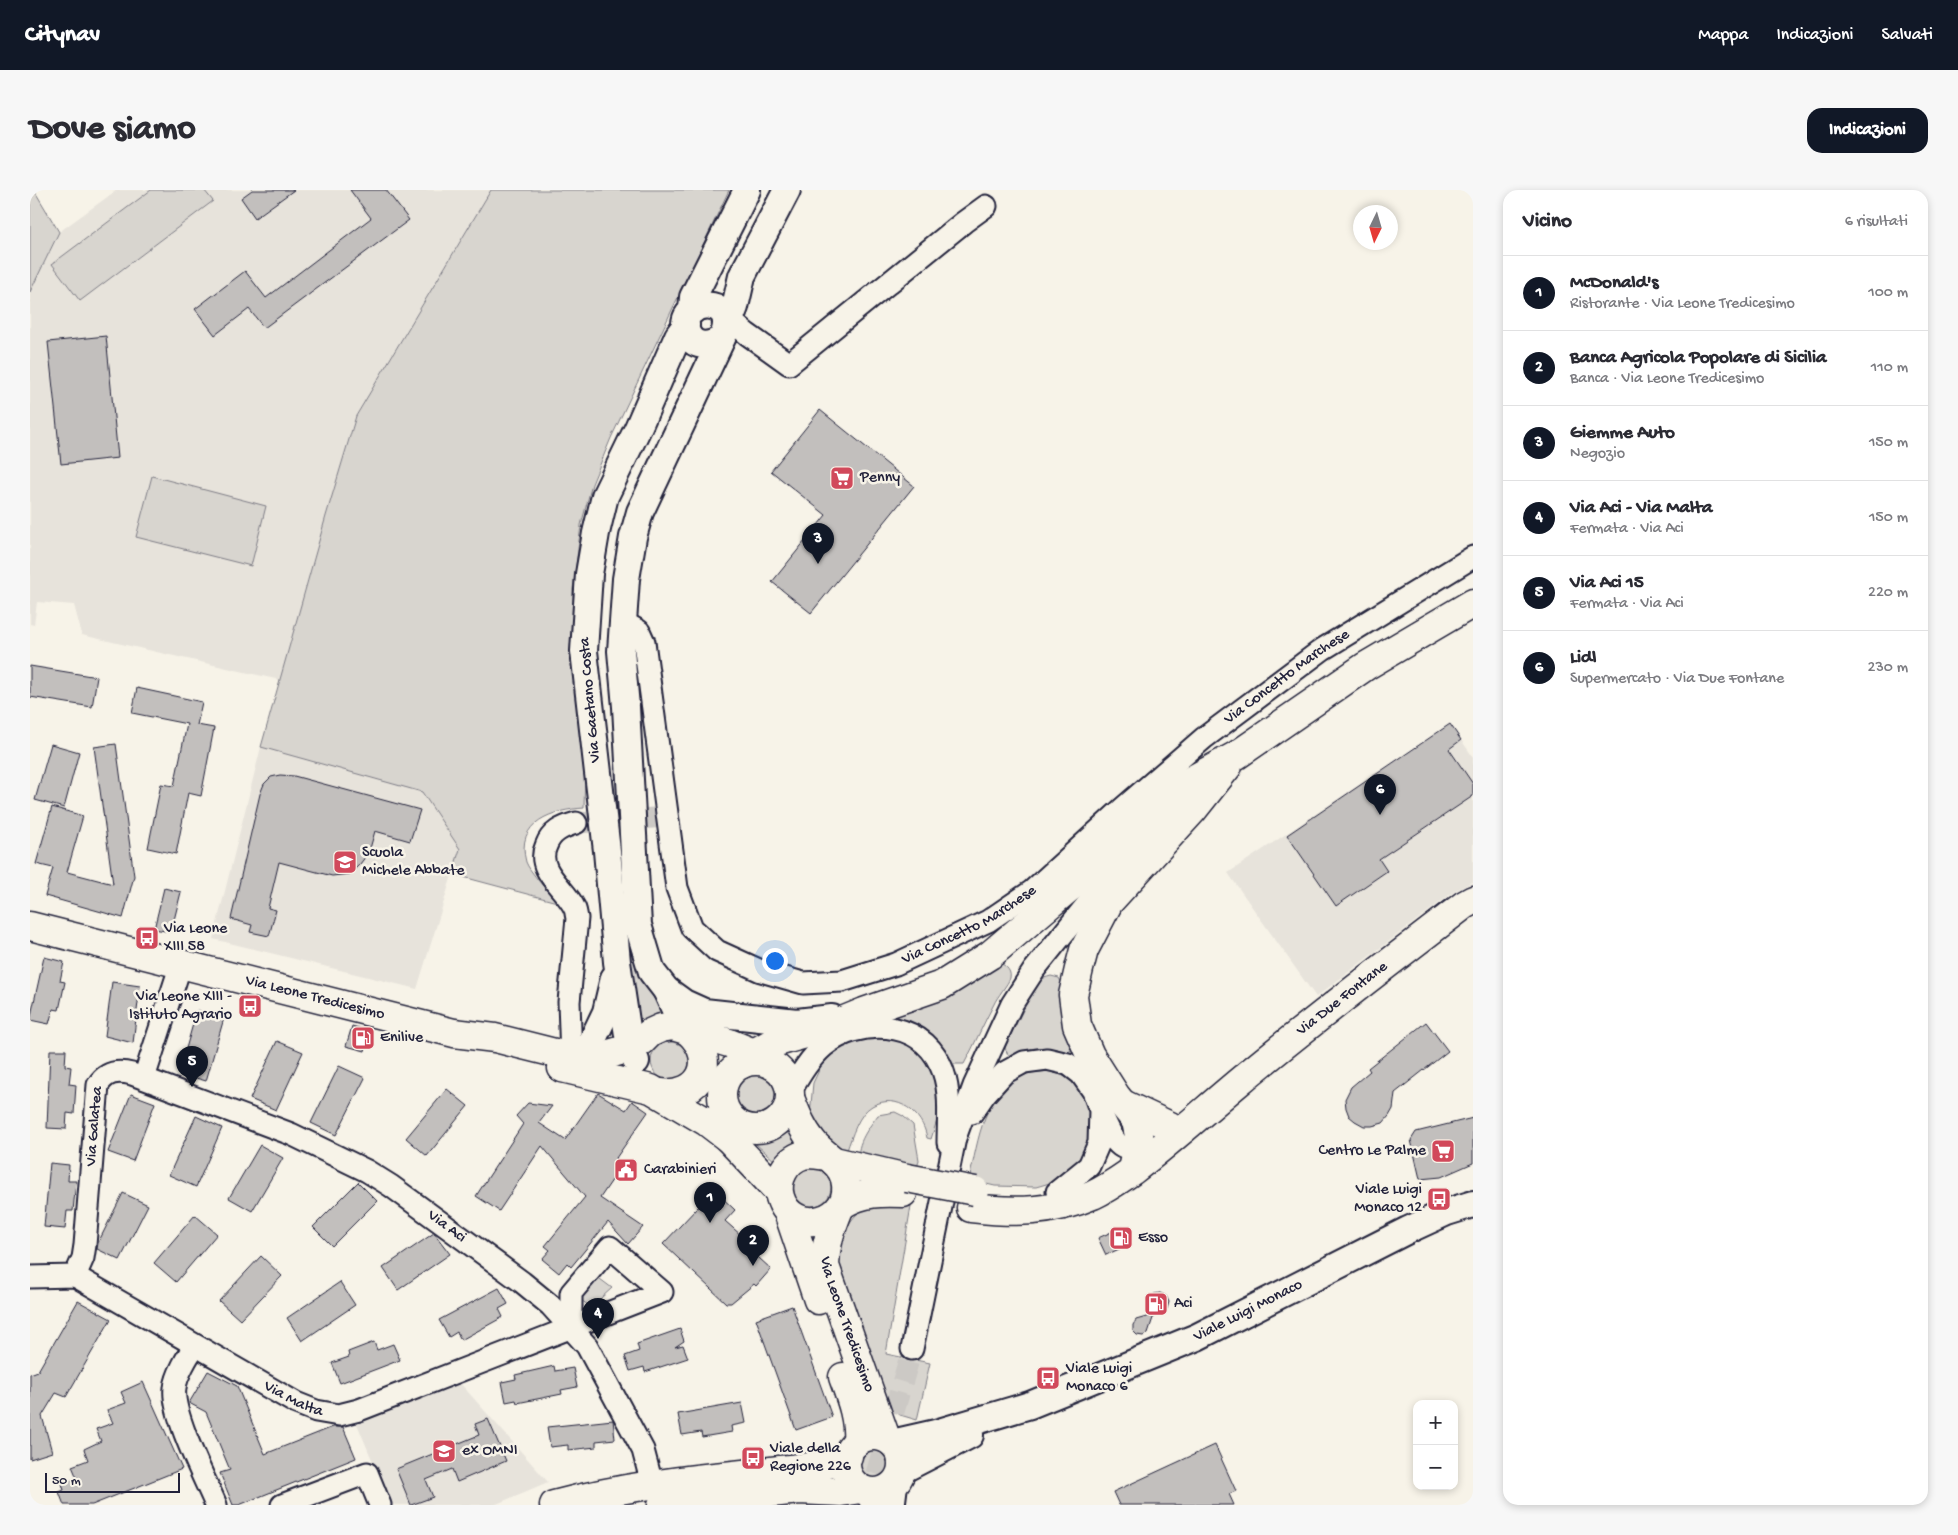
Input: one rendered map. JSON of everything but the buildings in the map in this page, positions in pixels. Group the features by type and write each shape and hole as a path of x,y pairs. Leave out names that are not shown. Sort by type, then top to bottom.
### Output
{"main road":[{"path":"726,1128 737,1124 729,1117 721,1098 726,1078 733,1070 756,1060 770,1044 820,1030 864,1012 942,985 990,956 1089,871 1172,791 1237,755 1366,666 1473,603"},
{"path":"1144,1157 1136,1121 1111,1107 1077,1025 1073,995 1084,950 1110,902 1193,810 1237,755"},
{"name":"Via Due Fontane","path":"973,1199 1005,1212 1024,1211 1063,1206 1110,1186 1398,956 1473,900"},
{"name":"Via Leone Tredicesimo","path":"30,926 454,1033"},
{"path":"454,1033 495,1038 577,1057 599,1058 636,1050 650,1033 661,1028 673,1026 729,1043 784,1076 803,1127 812,1142 840,1168 845,1176 846,1195 841,1207"},
{"path":"454,1033 491,1051 673,1095 684,1092 694,1085 702,1075 703,1051 698,1040 687,1031"},
{"path":"636,1050 638,1072 643,1081 656,1091 726,1128 759,1130 770,1126 780,1120 787,1110 790,1095"},
{"name":"Via Due Fontane","path":"973,1199 1057,1192 1100,1177 1144,1157 1170,1126 1215,1101"},
{"path":"1111,1107 1170,1126"},
{"path":"726,1128 783,1202 798,1218 814,1222 831,1217 854,1198 905,1185"},
{"path":"783,1202 780,1180 784,1169 792,1160 803,1155 814,1154 905,1185 973,1199"},
{"name":"Via Leone Tredicesimo","path":"783,1202 855,1411 858,1429 852,1449"},
{"name":"Via Leone Tredicesimo","path":"841,1207 828,1234 825,1249 825,1266 889,1441"},
{"path":"554,1505 580,1498 799,1490 866,1495 898,1486 902,1460 899,1451 889,1441 877,1436 868,1437 828,1464 657,1495"},
{"path":"852,1449 848,1473 866,1495"}],"street":[{"name":"Via Gaetano Costa","path":"636,1050 617,962 607,851 584,652 589,574 605,496 638,428 678,336 689,318 693,297 747,190"},
{"name":"Via Gaetano Costa","path":"666,990 652,972 638,925 627,716 621,651 626,579 633,537 640,512 729,328 736,307 742,276 787,190"},
{"path":"729,328 711,345 697,343 688,335 689,318 698,306 710,305 716,308 729,328 789,364 986,206"},
{"name":"Via Concetto Marchese","path":"623,622 639,631 644,642 677,888 692,928 717,951 761,971 803,983 842,982 896,964 988,921 1032,892 1122,809 1204,738 1323,649 1473,557"},
{"path":"912,1349 955,1138 991,1046 1012,1004 1034,970 1061,935 1117,870 1181,803 1237,755"},
{"path":"576,824 564,827 550,837 543,852 547,870 574,906 577,918 569,1002 577,1057"},
{"path":"577,1057 606,1012 617,962"},
{"path":"144,1078 181,964"},
{"path":"666,990 684,1003 704,1012 797,1022 864,1012"},
{"path":"666,990 687,1031"},
{"path":"790,1095 805,1066 816,1054 825,1046 845,1035 876,1026 888,1027 909,1033 927,1046 940,1062 944,1074 948,1095 948,1172"},
{"path":"955,1138 985,1094 1004,1073 1024,1062 1047,1059 1068,1064 1081,1074 1093,1091 1111,1107 1100,1143 1089,1166 1057,1192"},
{"name":"Via Galatea","path":"74,1276 83,1258 85,1245 98,1086 102,1079 115,1072 122,1071 144,1078"},
{"name":"Via Aci","path":"144,1078 291,1134 366,1171 391,1186 522,1282 550,1305 587,1346 643,1450 657,1495"},
{"name":"Viale Luigi Monaco","path":"1019,1409 1197,1337 1408,1230 1447,1212 1473,1204"},
{"name":"Via Malta","path":"74,1276 296,1403 316,1411 339,1415 359,1410 662,1292 610,1247 571,1293 571,1327"},
{"path":"30,1277 74,1276"},
{"path":"195,1346 189,1354 174,1388 178,1415 216,1505"},
{"path":"889,1441 936,1433 1019,1409"},
{"path":"898,1486 1019,1409"},
{"path":"282,1505 367,1473 380,1505"}],"shaded area":[{"path":"30,190 34,190 59,232 30,292"},
{"path":"117,190 491,190 356,416 280,680 82,635 74,605 37,602 34,625 30,624 30,292 59,232"},
{"path":"151,190 204,190 213,201 80,301 52,264"},
{"path":"491,190 729,190 611,438 592,484 581,525 573,589 574,675 585,770 584,808 560,812 539,820 531,827 526,837 524,848 528,866 557,902 452,874 460,849 422,792 261,747 356,416"},
{"path":"152,476 266,506 251,566 136,537"},
{"path":"1450,724 1473,757 1473,882 1455,891 1316,997 1228,873"},
{"name":"Scuola Michele Abbate","path":"261,747 422,792 460,849 417,989 213,939"},
{"path":"629,941 638,972 666,1011 636,1029"},
{"path":"996,961 1008,969 1010,978 995,1001 964,1064 952,1064 896,1020 898,1013"},
{"path":"1051,976 1059,978 1063,986 1073,1049 1066,1053 1035,1048 1014,1055 1008,1055 1005,1048 1017,1022 1040,983 1044,978"},
{"path":"873,1036 896,1038 917,1048 935,1075 939,1098 937,1120 931,1139 927,1138 920,1120 907,1107 899,1103 881,1102 872,1106 863,1114 856,1126 847,1150 842,1152 829,1144 810,1115 813,1083 821,1066 833,1051 850,1042"},
{"path":"670,1042 683,1048 689,1061 683,1074 670,1080 657,1074 651,1061 657,1048"},
{"path":"1050,1071 1069,1078 1084,1092 1090,1105 1090,1145 1070,1177 1036,1187 995,1186 969,1180 985,1118 1000,1092 1012,1082 1027,1074"},
{"path":"758,1072 770,1078 775,1085 775,1103 770,1110 763,1115 750,1116 742,1113 735,1106 732,1090 735,1082 742,1075"},
{"path":"895,1112 913,1125 919,1160 916,1172 859,1159 861,1142 878,1115"},
{"path":"792,1132 798,1146 776,1162 756,1144 756,1139"},
{"path":"812,1168 819,1169 825,1174 830,1180 830,1194 825,1200 819,1205 812,1206 805,1205 799,1200 794,1194 793,1187 794,1180 799,1174 805,1169"},
{"path":"896,1203 911,1206 886,1354 930,1363 917,1420 900,1415 888,1406 838,1272 844,1234 853,1218 871,1206"},
{"path":"596,1276 612,1288 591,1307 575,1296"},
{"name":"ex OMNI","path":"460,1383 548,1482 494,1505 391,1505 355,1419"},
{"path":"874,1448 880,1449 885,1453 889,1458 889,1470 885,1475 880,1479 874,1480 868,1479 863,1475 859,1470 858,1464 859,1458 863,1453 868,1449"}],"tunnel":[{"path":"576,823 669,817"},
{"path":"867,1505 912,1349"}],"place":[{"name":"Penny","path":"842,478"},
{"name":"Giemme Auto","path":"818,564"},
{"name":"Lidl","path":"1380,815"},
{"name":"Scuola Michele Abbate","path":"345,862"},
{"name":"Via Leone XIII 58","path":"147,938"},
{"name":"Via Leone XIII - Istituto Agrario","path":"250,1006"},
{"name":"Enilive","path":"363,1038"},
{"name":"Via Aci 15","path":"192,1087"},
{"name":"Centro Le Palme","path":"1443,1151"},
{"name":"Carabinieri","path":"626,1170"},
{"name":"Viale Luigi Monaco 12","path":"1439,1199"},
{"name":"McDonald's","path":"710,1223"},
{"name":"Esso","path":"1121,1238"},
{"name":"Banca Agricola Popolare di Sicilia","path":"753,1266"},
{"name":"Aci","path":"1156,1304"},
{"name":"Via Aci - Via Malta","path":"598,1339"},
{"name":"Viale Luigi Monaco 6","path":"1048,1378"},
{"name":"ex OMNI","path":"444,1451"},
{"name":"Viale della Regione 226","path":"753,1458"}]}
